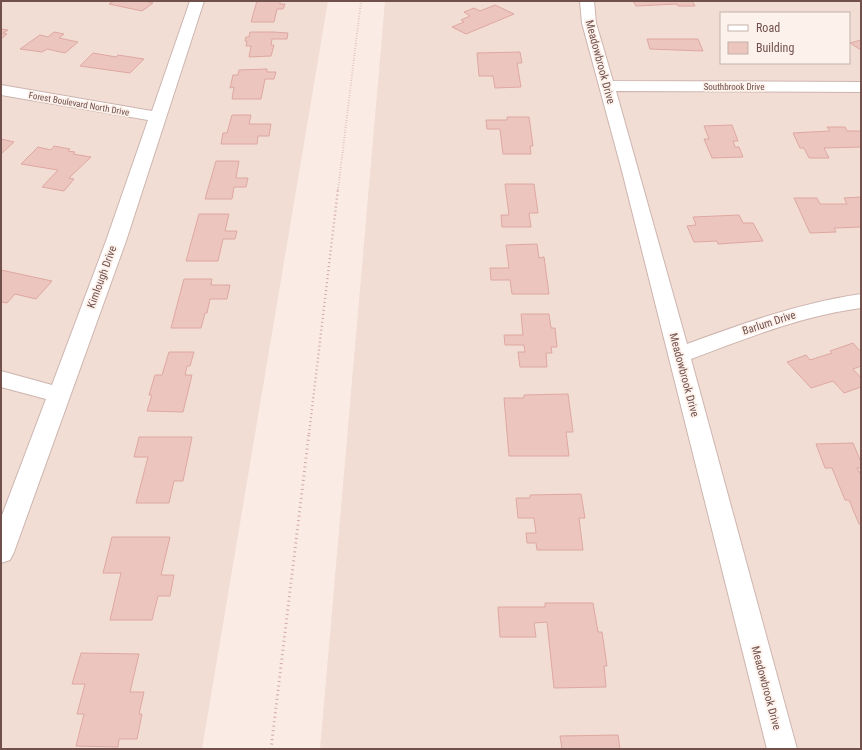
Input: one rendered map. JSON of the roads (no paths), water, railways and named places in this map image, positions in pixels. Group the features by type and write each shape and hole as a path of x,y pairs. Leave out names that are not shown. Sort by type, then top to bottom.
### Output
{"street":[{"name":"Kimlough Drive","path":"1,552 116,241 197,1"},
{"name":"Meadowbrook Drive","path":"587,1 589,23 631,171 782,749"},
{"name":"Southbrook Drive","path":"607,86 861,88"},
{"name":"Forest Boulevard North Drive","path":"1,90 157,117"},
{"name":"Barlum Drive","path":"679,355 782,317 839,303 861,301"},
{"path":"1,379 59,395"}]}
